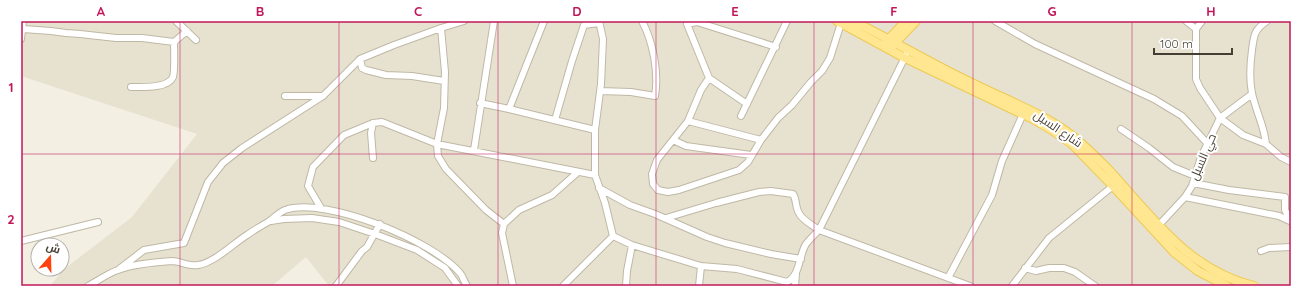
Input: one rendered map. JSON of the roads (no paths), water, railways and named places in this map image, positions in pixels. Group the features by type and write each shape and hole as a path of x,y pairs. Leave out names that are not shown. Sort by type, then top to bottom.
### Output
{"main road":[{"name":"شارع السبل","path":"854,21 907,54 1052,130 1072,144 1114,186 1174,252 1198,271 1225,283 1254,286"},
{"path":"890,44 906,21"},
{"path":"890,44 916,21"},
{"name":"شارع السبل","path":"839,22 890,44"},
{"name":"شارع السبل","path":"907,54 1036,113 1076,138 1178,246 1225,283"}],"street":[{"path":"21,39 23,21"},
{"path":"176,21 196,40"},
{"path":"92,285 118,270 144,250 184,243 208,182 223,163 242,148 323,96 360,59 394,45 464,21"},
{"path":"474,150 480,103 494,21"},
{"path":"509,109 544,21"},
{"path":"600,91 631,92 655,96 655,65 649,34 642,21"},
{"path":"741,116 776,47 787,21"},
{"path":"995,21 1035,44 1154,98 1182,116 1208,144"},
{"path":"1186,21 1196,29"},
{"path":"1202,21 1196,29 1196,79 1200,88 1220,118 1243,135 1266,144 1281,157 1291,162"},
{"path":"1266,144 1265,130 1252,94 1250,68 1254,35 1258,27 1267,21"},
{"path":"555,120 584,25 599,22 603,40 600,91 595,130 595,175 613,236 632,245 701,266 737,270 786,282 790,280 797,270"},
{"path":"747,104 709,78 687,24 697,22 776,47"},
{"path":"709,78 701,90 688,122 657,160 652,174 653,184 658,190 668,192 739,170 748,162 761,140 778,118 792,105 822,71 830,58 839,22"},
{"path":"441,28 444,108 437,144 438,156 446,169 486,210 504,224"},
{"path":"23,29 51,30 66,34 116,38 142,38 174,42 187,31"},
{"path":"131,88 159,86 169,82 173,77 174,42"},
{"path":"795,286 797,270 806,245 819,230 907,54"},
{"path":"360,59 362,68 366,70 386,75 412,76 444,81"},
{"name":"حي السبل","path":"1159,225 1185,197 1193,183 1201,157 1220,118 1252,94"},
{"path":"285,96 323,96"},
{"path":"480,103 595,130"},
{"path":"948,278 992,195 1002,161 1022,114"},
{"path":"321,208 308,186 313,167 344,135 373,123 382,122 437,144 474,150 595,175"},
{"path":"688,122 761,140"},
{"path":"373,123 371,133 373,158"},
{"path":"1121,129 1174,167 1195,176"},
{"path":"673,140 686,146 751,155"},
{"path":"513,286 502,233 504,224 519,210 552,195 578,172"},
{"path":"1193,183 1230,190 1285,197 1285,210 1291,221"},
{"path":"1012,286 1049,238 1114,186"},
{"path":"599,188 630,205 666,218 707,237 771,254 800,259"},
{"path":"666,218 760,192 771,191 793,194 797,211 801,217 819,230 970,286"},
{"path":"1185,197 1279,216 1291,221"},
{"path":"118,270 151,263 174,261 199,265 215,258 246,235 269,222 285,210 296,208 321,208 380,224 429,248 449,262 461,274 466,286"},
{"path":"269,222 284,219 312,218 339,222 375,234 417,250 445,268 458,286"},
{"path":"21,241 98,222"},
{"path":"336,286 362,251 367,247 380,224"},
{"path":"563,286 613,236"},
{"path":"626,286 632,245"},
{"path":"1261,251 1269,248 1291,247"},
{"path":"699,286 701,266"},
{"path":"1025,268 1036,271 1049,268 1064,268 1075,272 1095,286"}]}
